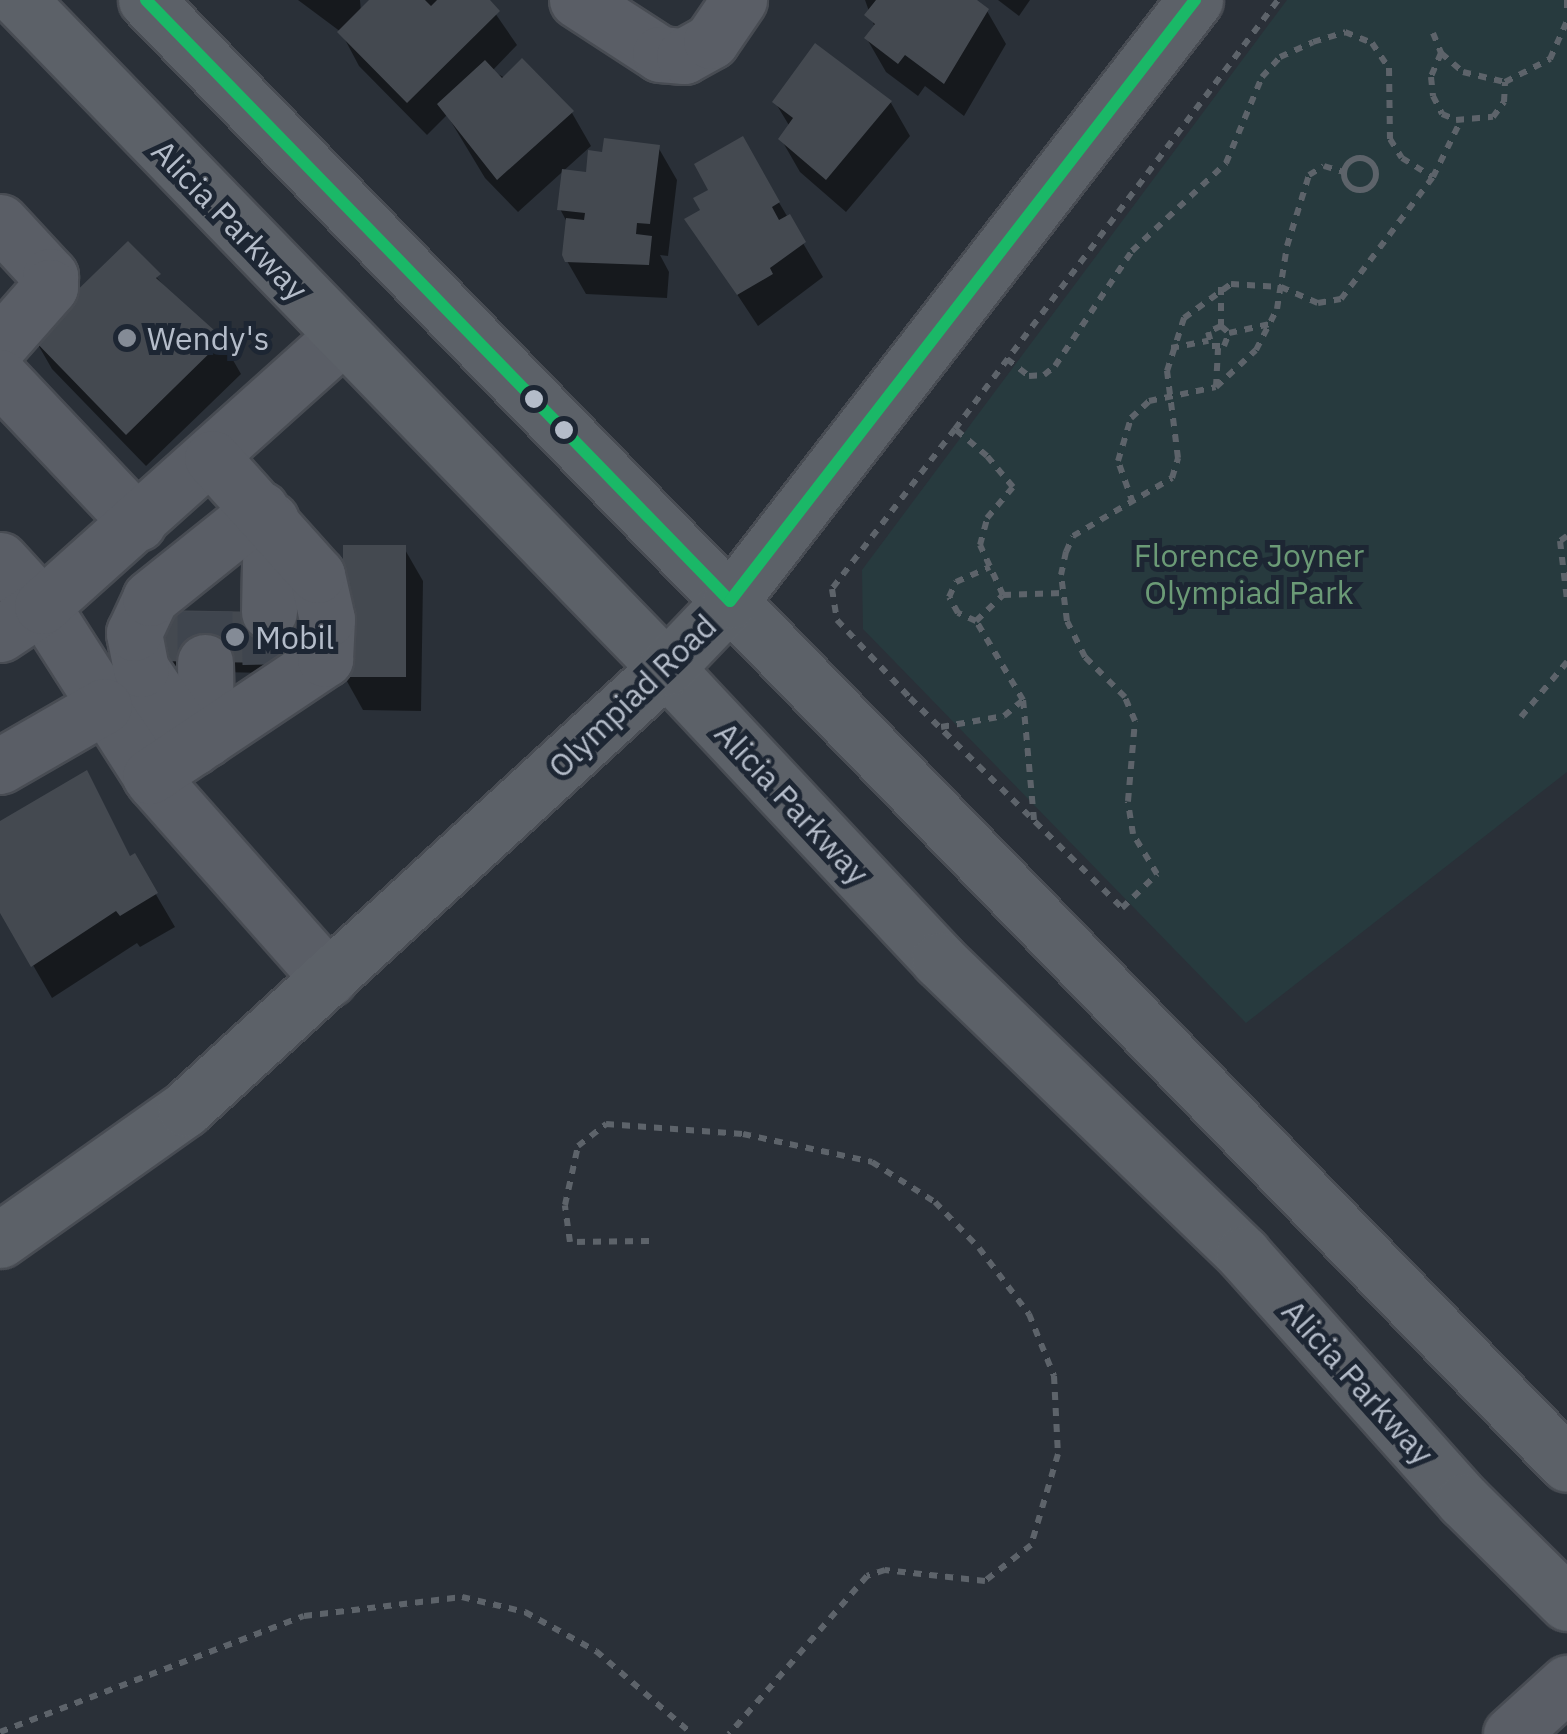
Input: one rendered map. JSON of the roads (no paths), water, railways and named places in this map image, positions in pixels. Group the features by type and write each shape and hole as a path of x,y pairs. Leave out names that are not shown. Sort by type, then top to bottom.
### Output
{"main road":[{"name":"Alicia Parkway","path":"18,0 666,668 939,960 1243,1254 1464,1501 1567,1604"},
{"path":"146,0 1567,1464"},
{"name":"Olympiad Road","path":"0,1240 185,1109 666,668 730,601 1195,0"}],"street":[{"path":"577,0 660,54 684,56 711,41 738,0"},
{"path":"0,222 50,276 50,287 0,344"},
{"path":"21,620 212,458 342,336"},
{"path":"0,377 138,523"},
{"path":"212,458 266,514 316,575 327,619 325,659 271,658"},
{"path":"266,514 208,552 150,598 134,633 141,670 183,754 329,979"},
{"path":"183,754 271,658 266,514"},
{"path":"183,754 206,637 208,552"},
{"path":"0,560 21,620 104,706 183,754"},
{"path":"0,766 104,706"},
{"path":"1511,1734 1567,1683"}],"tunnel":[{"path":"205,611 205,662"},
{"path":"269,612 270,664"}],"place":[{"name":"Wendy's","path":"127,338"},
{"name":"Mobil","path":"235,637"}],"park label":[{"name":"Florence Joyner Olympiad Park","path":"1249,574"}]}
